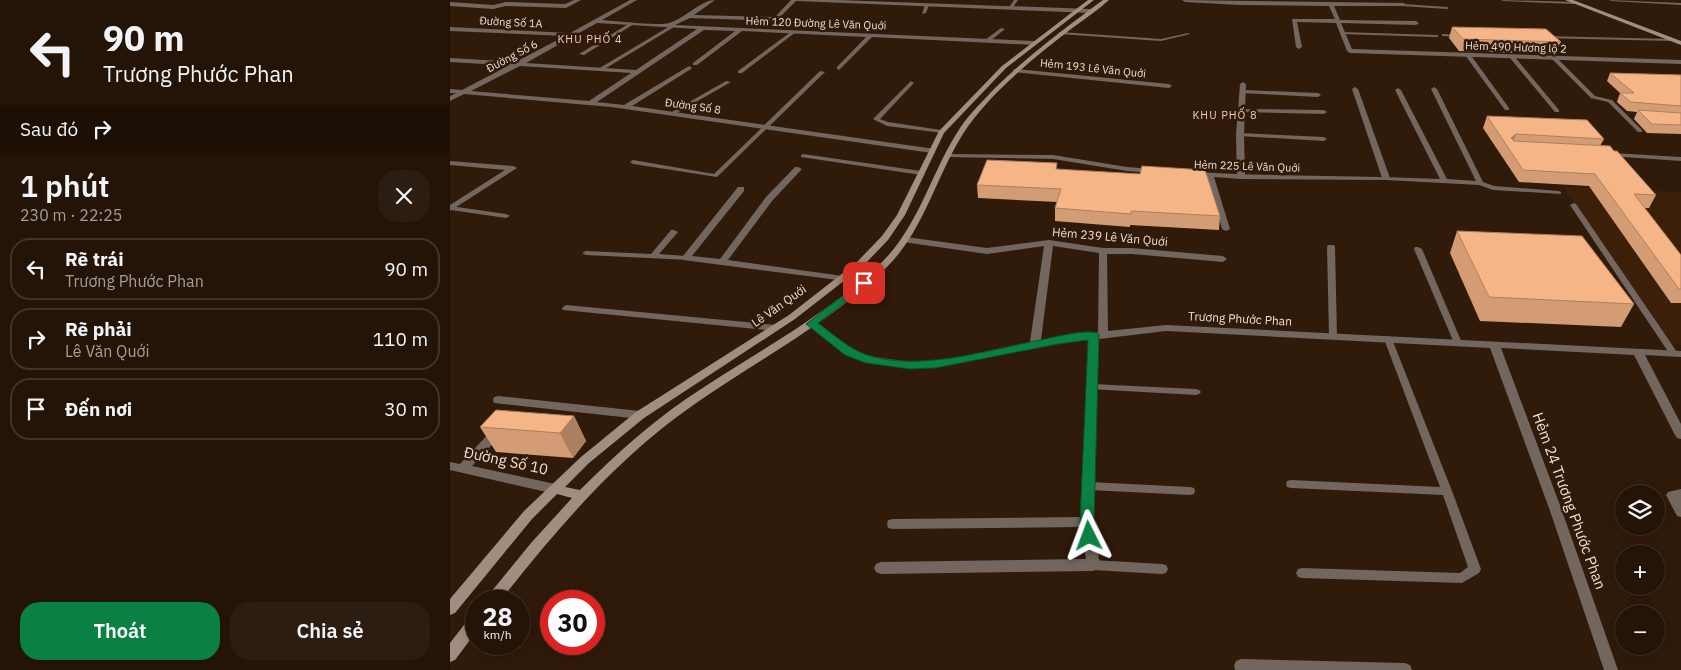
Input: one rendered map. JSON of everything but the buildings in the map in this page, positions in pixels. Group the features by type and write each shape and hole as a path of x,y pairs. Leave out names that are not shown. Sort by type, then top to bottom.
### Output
{"main road":[{"name":"Lê Văn Quới","path":"450,609 528,515 585,460 640,415 776,328 843,279 874,250 901,215 941,132 999,71 1091,0"},
{"path":"501,590 545,535 618,459 653,429 689,402 811,324 877,271 906,240 928,202 947,156 962,129 973,115 1015,71 1106,0"},
{"path":"1568,0 1681,43"},
{"path":"555,489 582,496"},
{"path":"450,654 465,635"}],"street":[{"path":"450,4 492,8 506,4 566,6 578,0"},
{"name":"Đường Số 6","path":"450,99 519,64 634,0"},
{"path":"670,27 712,0"},
{"path":"689,16 776,19 794,0"},
{"path":"798,0 908,2 926,5 1091,11"},
{"path":"1186,0 1239,4 1404,5"},
{"path":"1331,4 1342,32"},
{"path":"1299,47 1294,20 1416,23"},
{"name":"Hẻm 120 Đường Lê Văn Quới","path":"597,21 670,27 1034,43"},
{"path":"591,103 703,28"},
{"name":"Đường Số 1A","path":"450,29 571,35"},
{"path":"696,64 740,30"},
{"name":"Hẻm 490 Hương lộ 2","path":"1342,32 1350,51 1681,62"},
{"path":"839,68 871,35"},
{"path":"519,64 638,72"},
{"path":"625,107 689,68"},
{"name":"Hẻm 193 Lê Văn Quới","path":"1015,71 1169,86"},
{"path":"1241,177 1240,135 1243,88"},
{"path":"1355,89 1386,178"},
{"name":"Đường Số 8","path":"450,91 625,107 932,151"},
{"path":"450,163 513,168 450,209"},
{"path":"722,262 769,199 798,169"},
{"path":"686,258 741,189"},
{"name":"Hẻm 239 Lê Văn Quới","path":"906,240 987,251 1049,243 1103,251 1132,251 1223,259"},
{"path":"1035,346 1049,243"},
{"path":"881,568 1092,565 1087,522 1092,387 1099,335 1103,251"},
{"path":"686,258 843,279"},
{"name":"Trương Phước Phan","path":"811,324 850,352 866,359 886,363 935,364 1058,340 1166,328 1677,354"},
{"name":"Hẻm 24 Trương Phước Phan","path":"1494,344 1555,508 1612,670"},
{"path":"1638,352 1681,435"},
{"path":"498,400 640,415"},
{"path":"463,468 505,424"},
{"name":"Đường Số 10","path":"450,466 555,489"},
{"path":"1681,494 1672,495 1681,512"},
{"path":"893,524 1087,522"},
{"path":"1240,666 1405,670"}],"lane":[{"path":"1010,8 1016,0"},
{"path":"1503,0 1575,3"},
{"path":"1611,0 1681,4"},
{"path":"924,13 926,5"},
{"path":"1404,5 1447,8"},
{"path":"582,54 632,24"},
{"path":"601,69 670,27"},
{"path":"987,41 1003,29"},
{"path":"740,72 794,32"},
{"path":"1342,32 1438,36"},
{"path":"1061,34 1161,40 1188,34"},
{"path":"1444,35 1470,36"},
{"path":"1538,37 1673,40"},
{"path":"1468,55 1507,109"},
{"path":"1512,57 1558,111"},
{"path":"1554,58 1592,97 1610,101 1640,131"},
{"path":"450,60 519,64"},
{"path":"633,162 715,176 822,72"},
{"path":"673,113 728,82"},
{"path":"911,83 877,117 878,121 941,132"},
{"path":"1243,88 1318,95"},
{"path":"1434,89 1483,184"},
{"path":"1398,90 1445,182"},
{"path":"1242,111 1324,112"},
{"path":"1625,115 1634,115"},
{"path":"1240,135 1324,139"},
{"path":"1602,155 1681,159"},
{"path":"803,156 921,173"},
{"path":"947,156 1054,157 1127,169 1161,172"},
{"name":"Hẻm 225 Lê Văn Quới","path":"1188,174 1241,177 1386,178 1483,184 1559,193"},
{"path":"1210,175 1226,229"},
{"path":"1574,205 1677,354"},
{"path":"450,209 506,216"},
{"path":"653,256 674,232"},
{"path":"1330,247 1333,336"},
{"path":"1418,249 1458,343"},
{"path":"586,253 686,258"},
{"path":"566,308 776,328"},
{"path":"1302,573 1462,578 1475,569 1448,491 1388,339"},
{"path":"1092,387 1196,392"},
{"path":"1291,484 1448,491"},
{"path":"1089,486 1190,491"},
{"path":"1092,565 1162,569"}],"shaded area":[{"path":"1563,186 1681,192 1681,345 1663,344"}],"district":[{"name":"KHU PHỐ 4","path":"590,39"},
{"name":"KHU PHỐ 8","path":"1225,115"}],"route":[{"path":"864,283 811,324 850,352 866,359 910,365 935,364 1058,340 1094,335 1087,522 1089,536"}]}
